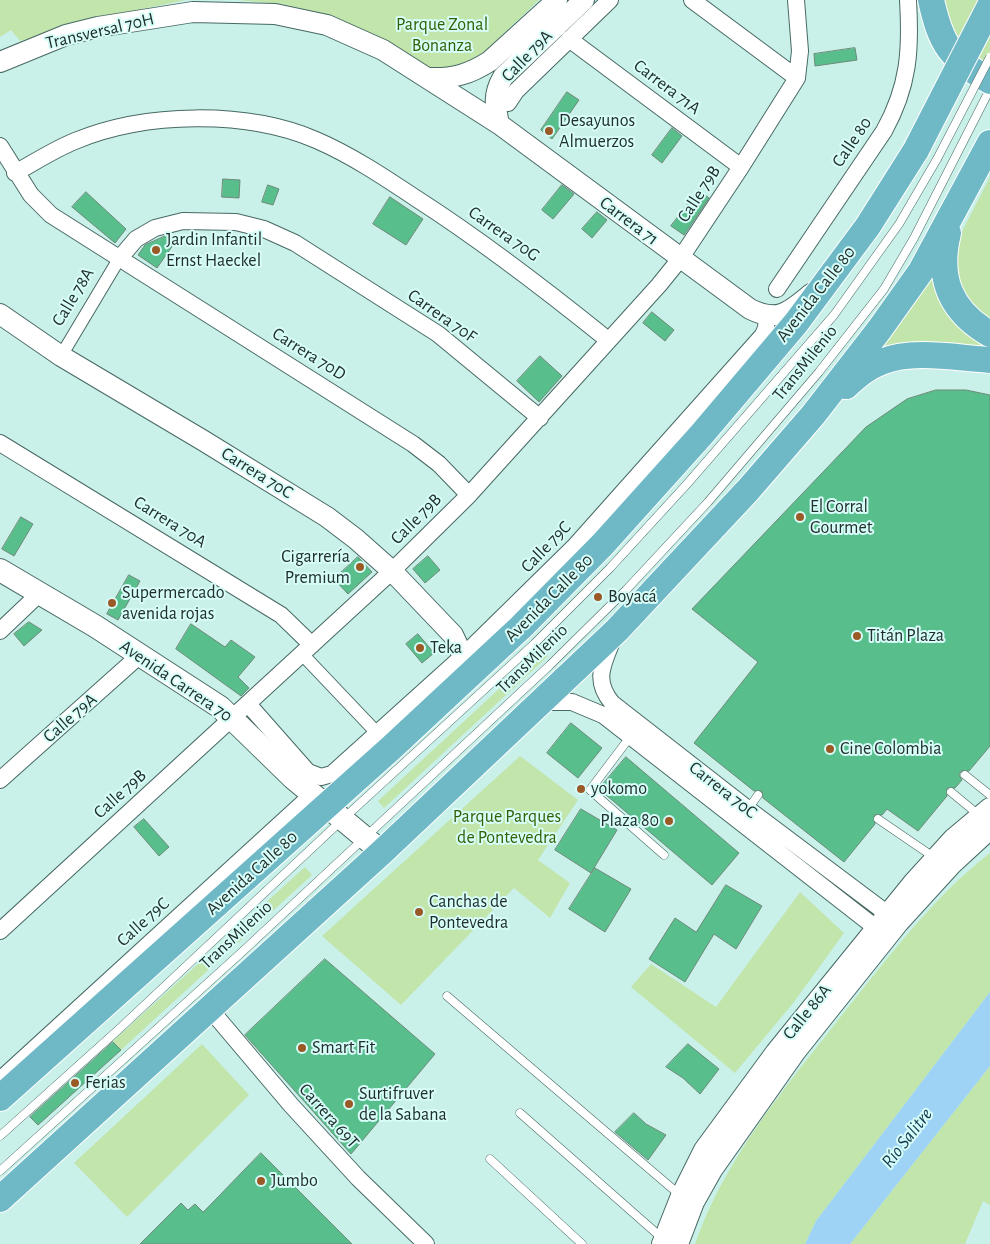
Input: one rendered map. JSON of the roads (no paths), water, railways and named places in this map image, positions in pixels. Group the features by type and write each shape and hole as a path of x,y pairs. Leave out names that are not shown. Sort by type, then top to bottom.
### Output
{"highway":[{"path":"930,0 937,29 950,51 970,69 990,81"},
{"name":"Avenida Calle 80","path":"0,1098 326,799 464,668 527,621 609,537 702,434 796,323 868,226 927,154 990,6"},
{"path":"990,143 962,171 956,208 943,260 946,281 956,306 972,324 990,334"},
{"path":"0,1200 209,1008 373,844 543,702 617,630 748,490 813,415 903,298 956,208"},
{"path":"813,415 859,375 881,362 912,356 990,360"}],"main road":[{"name":"Avenida Carrera 70","path":"0,570 40,593 205,697 241,711 293,778 326,799 373,844"}],"street":[{"name":"Calle 79A","path":"429,78 465,75 478,69 490,61 557,0"},
{"name":"Calle 79A","path":"499,124 495,104 496,90 503,77 584,0"},
{"name":"Calle 79A","path":"508,102 516,91 610,0"},
{"path":"692,0 796,78 800,50 796,0"},
{"name":"Calle 80","path":"777,289 884,131 896,110 904,88 909,58 908,0"},
{"name":"Transversal 70H","path":"0,62 57,38 98,27 193,12 275,14 327,25 383,50 429,78"},
{"name":"Carrera 71A","path":"570,38 741,167"},
{"name":"Carrera 71","path":"429,78 499,124 742,304 767,316"},
{"name":"Calle 79B","path":"0,931 392,571 469,495 659,285 680,259 741,167 796,78"},
{"name":"Carrera 70G","path":"15,173 75,141 126,126 204,118 263,124 315,140 371,169 491,248 608,340"},
{"name":"Carrera 70D","path":"0,146 15,173 31,195 51,215 413,444 439,464 469,495"},
{"name":"Carrera 70F","path":"119,259 136,239 155,228 183,221 236,222 264,229 314,255 438,334 540,418"},
{"name":"Calle 78A","path":"61,356 119,259"},
{"path":"767,316 784,314 831,277"},
{"name":"Carrera 70C","path":"0,314 61,356 327,517 356,539 392,571 453,635 464,668"},
{"name":"Calle 79C","path":"0,1080 326,799 332,774 378,734 464,668 623,494 763,335 767,316"},
{"name":"Carrera 70A","path":"0,443 281,615 307,650 378,734"},
{"path":"0,631 40,593"},
{"name":"Carrera 70C","path":"617,630 602,671 601,688 612,703 748,810 887,925"},
{"name":"Calle 79A","path":"0,780 140,655"},
{"name":"Carrera 70C","path":"543,702 558,701 585,706 603,715 630,737 887,925"},
{"name":"Calle 86A","path":"668,1242 681,1196 704,1150 776,1052 887,925 951,865 987,819"},
{"name":"Calle 86A","path":"668,1242 712,1170 935,858 987,819"},
{"name":"Carrera 69T","path":"209,1008 291,1106 358,1178 426,1244"}],"lane":[{"name":"TransMilenio","path":"0,1136 118,1030 326,799 534,644 610,568 687,484 834,315 899,224 927,154 990,57"},
{"name":"TransMilenio","path":"0,1171 242,952 373,844 626,590 708,502 819,372 884,289 914,238 962,171 990,89"},
{"path":"630,737 590,790 664,855"},
{"path":"966,775 990,795"},
{"path":"951,792 987,819"},
{"path":"748,810 758,795"},
{"path":"878,820 935,858"},
{"path":"447,996 681,1196"},
{"path":"520,1113 668,1242"},
{"path":"490,1159 582,1244"}],"water":[{"name":"Río Salitre","path":"990,992 990,1066 850,1244 805,1244 816,1221"}],"place":[{"name":"Desayunos Almuerzos","path":"549,131"},
{"name":"Jardin Infantil Ernst Haeckel","path":"156,250"},
{"name":"El Corral Gourmet","path":"800,517"},
{"name":"Cigarrería Premium","path":"360,567"},
{"name":"Boyacá","path":"598,597"},
{"name":"Supermercado avenida rojas","path":"112,603"},
{"name":"Titán Plaza","path":"857,636"},
{"name":"Teka","path":"420,648"},
{"name":"Cine Colombia","path":"830,749"},
{"name":"yokomo","path":"581,789"},
{"name":"Plaza 80","path":"669,821"},
{"name":"Canchas de Pontevedra","path":"419,912"},
{"name":"Smart Fit","path":"302,1048"},
{"name":"Ferias","path":"75,1083"},
{"name":"Surtifruver de la Sabana","path":"349,1104"},
{"name":"Jumbo","path":"261,1181"}],"park label":[{"name":"Parque Zonal Bonanza","path":"442,35"},
{"name":"Parque Parques de Pontevedra","path":"507,828"}]}
